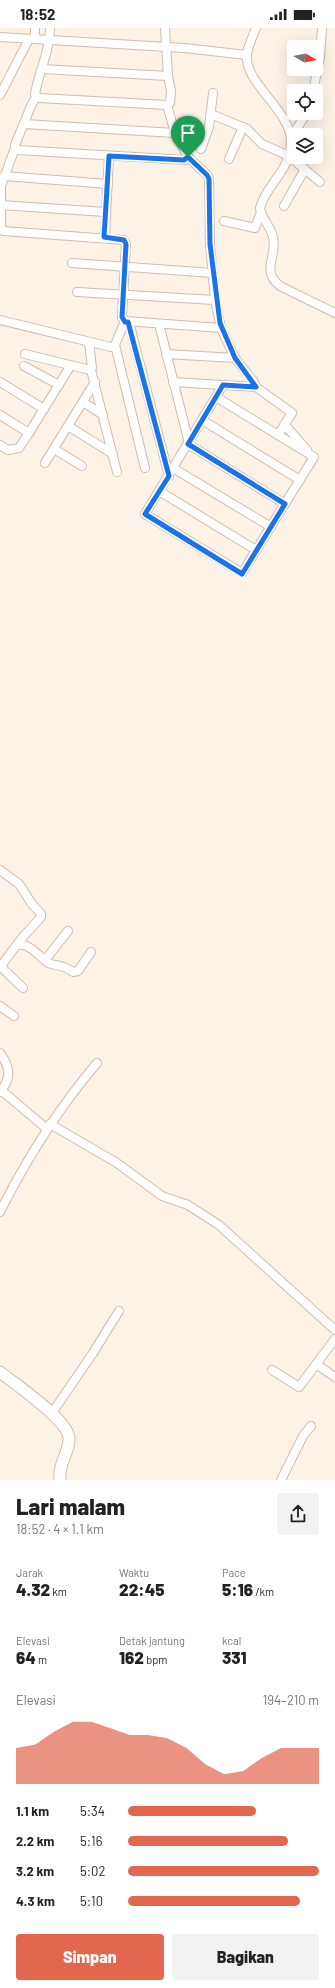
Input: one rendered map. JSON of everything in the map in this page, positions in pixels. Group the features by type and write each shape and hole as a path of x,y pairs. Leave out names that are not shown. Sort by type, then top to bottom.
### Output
{"street":[{"path":"0,95 33,39 35,28"},
{"path":"50,28 49,40 36,86 36,97 15,145 1,186 0,229 3,231 104,237 126,241 122,317 169,476"},
{"path":"165,28 171,98 170,104 167,105"},
{"path":"256,28 247,55 251,72 285,120 288,128"},
{"path":"314,84 320,57 322,28"},
{"path":"1,38 166,47 247,55"},
{"path":"42,69 168,76"},
{"path":"201,149 209,127 213,93"},
{"path":"36,97 167,105"},
{"path":"167,105 175,133 188,157 207,175 209,179 210,244 215,300 221,328 235,358 256,387 292,413 278,435"},
{"path":"211,114 243,127 262,144 287,155"},
{"path":"24,124 175,133"},
{"path":"229,159 243,127"},
{"path":"15,148 17,150 184,160 188,157"},
{"path":"104,237 109,156"},
{"path":"224,221 255,228 261,212 262,204 287,163"},
{"path":"298,164 320,182"},
{"path":"284,206 304,169"},
{"path":"4,176 108,184"},
{"path":"0,205 106,212"},
{"path":"261,212 273,238 270,271 272,278 280,286 334,311"},
{"path":"72,263 213,273"},
{"path":"77,292 215,300"},
{"path":"0,320 111,347 125,324"},
{"path":"125,324 159,324 221,328"},
{"path":"159,324 188,443 285,504"},
{"path":"116,341 145,468"},
{"path":"89,342 91,370 118,472"},
{"path":"25,354 91,370"},
{"path":"166,354 235,358"},
{"path":"0,445 8,450 19,448 71,365"},
{"path":"24,366 59,385"},
{"path":"0,382 44,409"},
{"path":"45,463 95,382"},
{"path":"174,382 256,387"},
{"path":"223,385 145,514 242,574 314,457"},
{"path":"216,397 314,457"},
{"path":"83,402 103,415"},
{"path":"0,415 29,433"},
{"path":"202,420 300,480"},
{"path":"284,425 314,457"},
{"path":"68,426 113,454"},
{"path":"54,449 82,466"},
{"path":"173,468 271,527"},
{"path":"159,491 256,550"},
{"path":"0,870 19,884 32,904 41,914 41,917 0,966 23,988"},
{"path":"45,960 68,931"},
{"path":"17,945 22,944 48,963 66,966 73,972 78,971 91,952"},
{"path":"0,1006 14,1016"},
{"path":"0,1053 10,1073 8,1080 1,1091 48,1126 118,1163 162,1196 188,1205 219,1225 335,1330"},
{"path":"0,1212 15,1181 48,1126 97,1063"},
{"path":"52,1413 93,1353 119,1311"},
{"path":"272,1370 298,1387 335,1339"},
{"path":"316,1364 335,1377"},
{"path":"0,1372 52,1413 63,1424 69,1435 68,1446 60,1466 60,1480"},
{"path":"281,1480 303,1436 311,1426"}],"route":[{"path":"109,156 184,160 188,157 207,175 209,179 210,244 215,300 221,328 235,358 254,382 256,387 223,385 188,444 285,504 242,574 145,514 169,476 128,322 125,322 122,317 126,241 104,237 109,156"}]}
